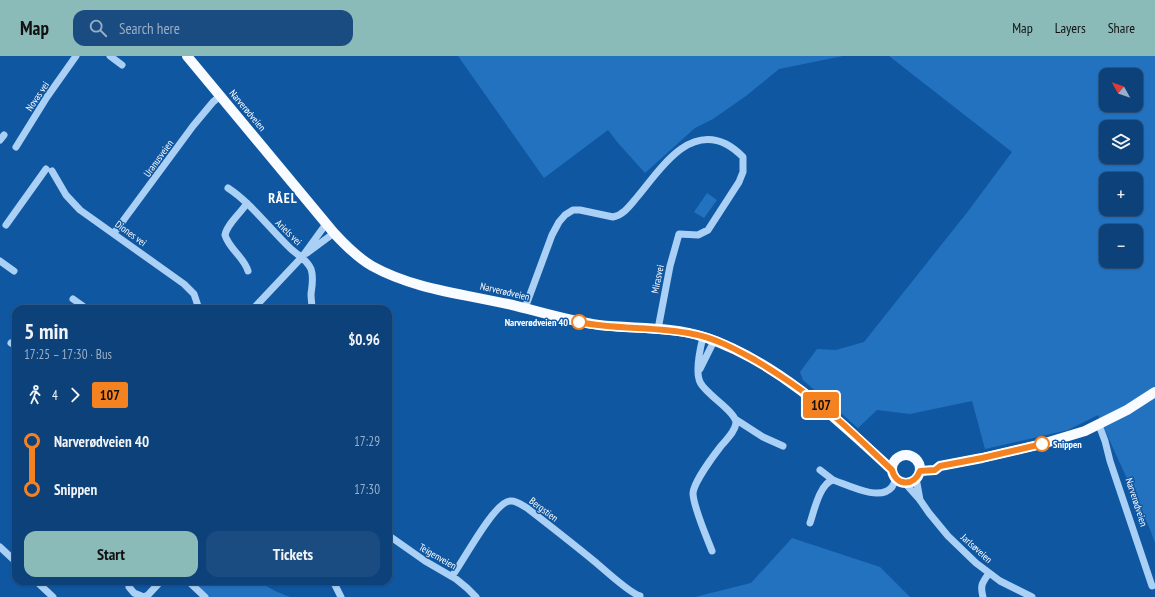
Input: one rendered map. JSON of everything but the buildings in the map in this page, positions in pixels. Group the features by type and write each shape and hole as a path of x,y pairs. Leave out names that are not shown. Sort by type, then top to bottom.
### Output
{"main road":[{"name":"Narverødveien","path":"190,57 220,96 334,234 344,244 372,266 388,274 424,286 525,308 587,324 612,327 658,329 694,334 714,340 750,357 807,394 843,424 897,477"},
{"path":"917,461 940,466 1042,444 1085,431 1099,425 1127,410 1155,392"},
{"path":"877,456 898,458 906,455 911,456 920,466 918,475"},
{"path":"898,458 895,461 897,477 908,482 918,475 935,470 940,466"}],"street":[{"name":"Novas vei","path":"16,147 75,56"},
{"path":"110,56 122,65"},
{"name":"Uranusveien","path":"114,234 193,126 220,96"},
{"name":"Mirasvei","path":"525,308 552,235 559,222 565,215 573,210 580,210 616,217 625,212 661,168 677,152 687,145 694,142 710,140 725,144 743,157 743,172 740,182 708,230 698,235 679,234 669,273 658,329"},
{"name":"Diones vei","path":"6,225 49,170 69,199 80,210 191,290 198,305"},
{"name":"Ariels vei","path":"228,188 247,203 290,247 309,264 312,274 312,305"},
{"path":"247,203 227,229 225,235 229,245 246,266 248,271"},
{"path":"257,305 302,257 326,224"},
{"path":"302,257 334,234"},
{"path":"0,261 14,271"},
{"path":"73,299 81,305"},
{"path":"703,337 699,357 700,380 704,388 732,414 736,425 701,476 695,486 693,494 702,526 712,551"},
{"path":"699,371 714,340"},
{"path":"735,419 763,437 782,446"},
{"name":"Narverødveien","path":"1099,425 1152,586"},
{"path":"820,470 833,480 878,494 885,492 892,487 897,477"},
{"name":"Jarlsøveien","path":"918,475 920,500"},
{"name":"Jarlsøveien","path":"897,477 920,500 948,536 976,563 1000,581 1032,597"},
{"path":"810,523 822,489 829,481 833,480"},
{"name":"Bergstien","path":"452,576 488,521 500,506 505,502 513,501 527,508 628,589 640,596"},
{"name":"Teigenveien","path":"392,538 425,561 452,576 476,597"},
{"path":"0,547 12,558"},
{"path":"983,597 981,584 989,573"},
{"path":"40,585 52,597"},
{"path":"128,585 134,594 144,597 158,585"},
{"path":"192,585 205,597"},
{"path":"335,585 341,597"}],"shaded area":[{"path":"458,56 843,56 779,69 746,96 713,119 695,128 645,173 608,130 544,178"},
{"path":"889,56 1155,56 1155,543 1098,415 1068,430 985,449 972,401 910,414 877,410 858,428 803,380 800,372 817,349 836,350 864,342 969,210 1012,152"},
{"path":"707,193 717,200 704,218 694,212"},
{"path":"792,538 880,567 910,597 695,597 751,583"},
{"path":"195,585 265,585 290,597 208,597"}],"bus line":[{"name":"107","path":"579,322 612,327 658,329 694,334 714,340 737,350 762,364 813,399 843,424 892,470 893,474 900,481 912,481 916,478 920,471 935,470 940,466 1042,444"}],"place":[{"name":"Narverødveien 40","path":"579,322"},
{"name":"Snippen","path":"1042,444"}],"district":[{"name":"RÅEL","path":"283,198"}]}
